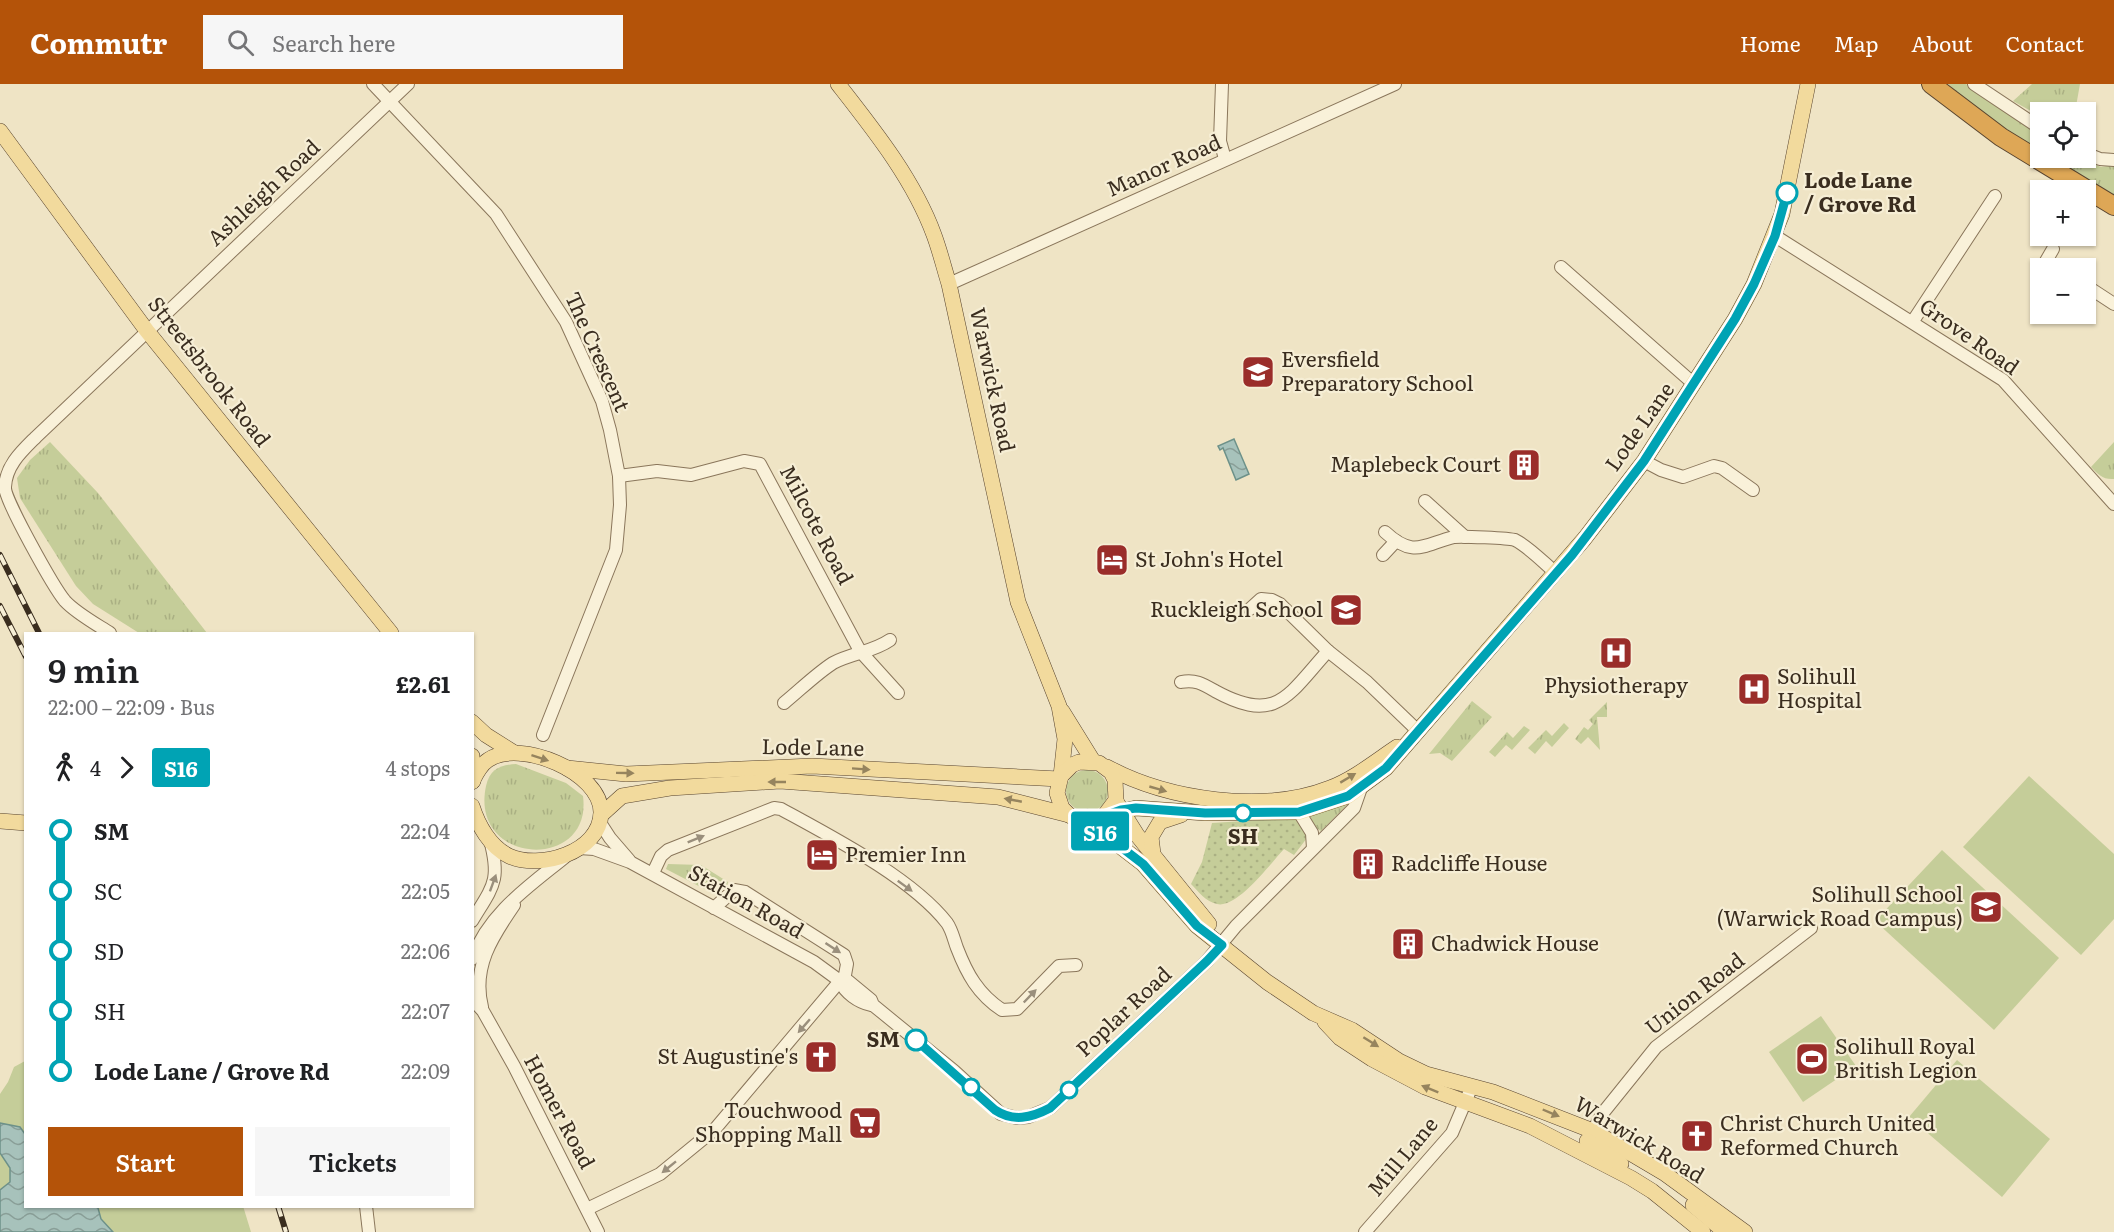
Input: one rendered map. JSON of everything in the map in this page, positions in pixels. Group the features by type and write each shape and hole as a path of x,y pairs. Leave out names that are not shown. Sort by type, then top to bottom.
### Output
{"highway":[{"path":"1931,84 2001,137 2114,207"}],"main road":[{"name":"Warwick Road","path":"838,84 884,145 922,207 934,236 949,284 1018,602 1059,706 1065,740 1060,777"},
{"name":"Lode Lane","path":"1118,805 1197,812 1299,812 1334,802 1361,789 1386,768 1556,573 1644,461 1735,319 1775,236 1787,190 1808,85"},
{"name":"Streetsbrook Road","path":"0,131 147,331 391,632"},
{"name":"Warwick Road","path":"1059,706 1099,764"},
{"path":"474,724 486,735 513,752 567,768 594,790 600,818"},
{"name":"Lode Lane","path":"1099,764 1167,792 1239,800 1292,799 1331,788 1415,734"},
{"path":"474,780 487,761 513,752"},
{"path":"1099,764 1115,780 1118,805 1096,819 1072,817 1059,802 1057,793 1060,777 1072,765 1099,764"},
{"name":"Lode Lane","path":"567,768 626,774 812,766 1060,777"},
{"name":"Lode Lane","path":"574,851 589,840 600,818 616,800 670,788 780,781 998,797 1072,817"},
{"name":"Warwick Road","path":"1118,805 1154,857 1209,924 1222,945"},
{"path":"474,811 482,831 512,857 544,860 574,851"},
{"path":"1154,857 1151,837 1160,822 1197,812"},
{"name":"Warwick Road","path":"1072,817 1095,827 1143,864 1197,926 1267,982 1319,1016 1352,1030 1399,1061 1426,1074 1472,1086 1549,1112 1703,1232"},
{"path":"0,821 24,823"},
{"name":"Warwick Road","path":"1319,1016 1340,1038 1372,1059 1425,1087 1530,1126 1587,1142 1664,1173 1745,1232"},
{"path":"1652,1191 1664,1173"},
{"path":"1677,1183 1695,1208 1725,1232"}],"street":[{"name":"The Crescent","path":"373,84 496,214 541,279 566,322 602,401 619,476 619,535 610,571 543,735"},
{"name":"Ashleigh Road","path":"109,632 66,602 50,577 4,490 16,458 408,84"},
{"path":"1222,84 1220,141 1225,159"},
{"name":"Manor Road","path":"949,284 1395,84"},
{"path":"1974,84 2030,121"},
{"path":"2096,157 2114,160"},
{"path":"1913,321 1995,196"},
{"name":"Grove Road","path":"1775,236 1913,321 2003,380 2112,499"},
{"path":"2048,258 2054,249"},
{"path":"1561,267 1694,384"},
{"path":"2096,292 2114,304"},
{"name":"Milcote Road","path":"619,476 657,471 691,476 744,461 760,464 860,651 898,693"},
{"path":"1644,461 1661,470 1683,477 1714,466 1722,468 1753,490"},
{"path":"1425,501 1465,537"},
{"path":"1385,532 1396,541 1419,548 1455,537 1515,540 1556,573"},
{"path":"1383,555 1396,541"},
{"path":"1250,609 1261,599 1275,602 1328,651 1367,682 1415,734"},
{"path":"784,703 832,664 860,651 876,649 890,640"},
{"path":"1181,682 1192,679 1240,704 1258,707 1274,705 1289,695 1328,651"},
{"path":"1222,945 1236,926 1353,808 1361,789"},
{"path":"653,873 661,855 668,850 774,808 781,809 831,837 929,903 948,925 965,970 978,991 1002,1010 1017,1009 1059,966 1076,965"},
{"path":"1299,812 1312,833 1313,848"},
{"name":"Station Road","path":"600,818 609,838 630,862"},
{"path":"474,917 496,877 497,866 482,831"},
{"name":"Station Road","path":"574,851 594,849 630,862 814,962 840,981 843,988 862,1003 873,1005 954,1071 995,1110 1017,1118"},
{"path":"474,954 480,940 498,912 574,851"},
{"path":"587,1209 660,1174 715,1129 840,981 847,969 844,955 745,892 734,890 714,908"},
{"path":"478,1010 478,976 483,958 495,932 524,891"},
{"name":"Union Road","path":"1587,1142 1602,1114 1656,1047 1811,928"},
{"name":"Poplar Road","path":"1017,1118 1035,1115 1050,1108 1222,945"},
{"name":"Homer Road","path":"478,1010 598,1232"},
{"path":"1464,1102 1472,1086"},
{"name":"Mill Lane","path":"1365,1232 1452,1132 1464,1102"},
{"path":"366,1208 369,1232"}],"green space":[{"path":"1948,84 1966,84 2030,127 2030,145 1978,112"},
{"path":"2032,84 2080,84 2077,102 2030,102 2030,110 2013,101"},
{"path":"2096,165 2101,167 2114,165 2114,197 2096,186 2096,180 2086,180 2066,168 2096,168"},
{"path":"50,442 98,493 206,632 137,632 93,604 76,586 20,498 17,478 30,460"},
{"path":"2114,442 2114,479 2107,479 2091,467"},
{"path":"1472,701 1492,717 1452,761 1440,753 1429,754"},
{"path":"1607,702 1607,717 1597,717 1600,750 1588,737 1581,744 1575,739 1584,727 1588,730 1593,724 1589,720"},
{"path":"1564,723 1569,728 1552,747 1546,741 1535,754 1528,748 1546,730 1552,736"},
{"path":"1524,726 1530,730 1512,750 1506,745 1495,757 1489,752 1507,732 1513,738"},
{"path":"516,764 566,783 583,796 581,821 570,838 552,847 532,850 512,844 495,832 486,813 486,786 496,769"},
{"path":"1087,770 1102,776 1108,791 1102,806 1087,812 1072,806 1066,791 1072,776"},
{"path":"2029,776 2114,854 2114,919 2081,955 1963,847"},
{"path":"1351,801 1321,831 1314,827 1309,813"},
{"path":"1293,818 1301,822 1307,838 1294,855 1284,849 1253,884 1234,900 1225,904 1213,903 1202,896 1191,884 1202,862 1212,823"},
{"path":"1942,850 2059,958 1994,1030 1875,921"},
{"path":"668,864 701,865 728,882 727,886 712,893 666,869"},
{"name":"Solihull Royal British Legion","path":"1821,1016 1856,1066 1803,1102 1769,1052"},
{"path":"1957,1060 2050,1139 2002,1197 1909,1117"},
{"path":"24,1062 24,1208 244,1208 251,1232 0,1232 0,1094 14,1067"}],"water":[{"path":"1234,439 1249,474 1236,480 1223,448 1220,450 1218,446"},
{"path":"0,1123 20,1127 24,1133 24,1208 98,1208 101,1219 113,1232 0,1232 0,1190 10,1182 10,1168 0,1153"}],"railway":[{"path":"0,555 38,632"},
{"path":"0,606 24,653"},
{"path":"279,1208 286,1232"}],"bus line":[{"name":"S16","path":"916,1040 954,1071 995,1110 1007,1116 1028,1117 1050,1108 1207,961 1222,945 1197,926 1143,864 1095,827 1076,819 1096,819 1121,810 1136,808 1205,813 1299,812 1348,796 1361,789 1386,768 1572,555 1644,461 1735,319 1754,284 1775,236 1787,193"}],"place":[{"name":"Lode Lane / Grove Rd","path":"1787,193"},
{"name":"Eversfield Preparatory School","path":"1258,372"},
{"name":"Maplebeck Court","path":"1524,465"},
{"name":"St John's Hotel","path":"1112,560"},
{"name":"Ruckleigh School","path":"1346,610"},
{"name":"Physiotherapy","path":"1616,653"},
{"name":"Solihull Hospital","path":"1754,689"},
{"name":"SH","path":"1243,813"},
{"name":"Premier Inn","path":"822,855"},
{"name":"Radcliffe House","path":"1368,864"},
{"name":"Solihull School (Warwick Road Campus)","path":"1986,907"},
{"name":"Chadwick House","path":"1408,944"},
{"name":"SM","path":"916,1040"},
{"name":"St Augustine's","path":"821,1057"},
{"name":"Solihull Royal British Legion","path":"1812,1059"},
{"name":"Touchwood Shopping Mall","path":"865,1123"},
{"name":"Christ Church United Reformed Church","path":"1697,1136"}]}
